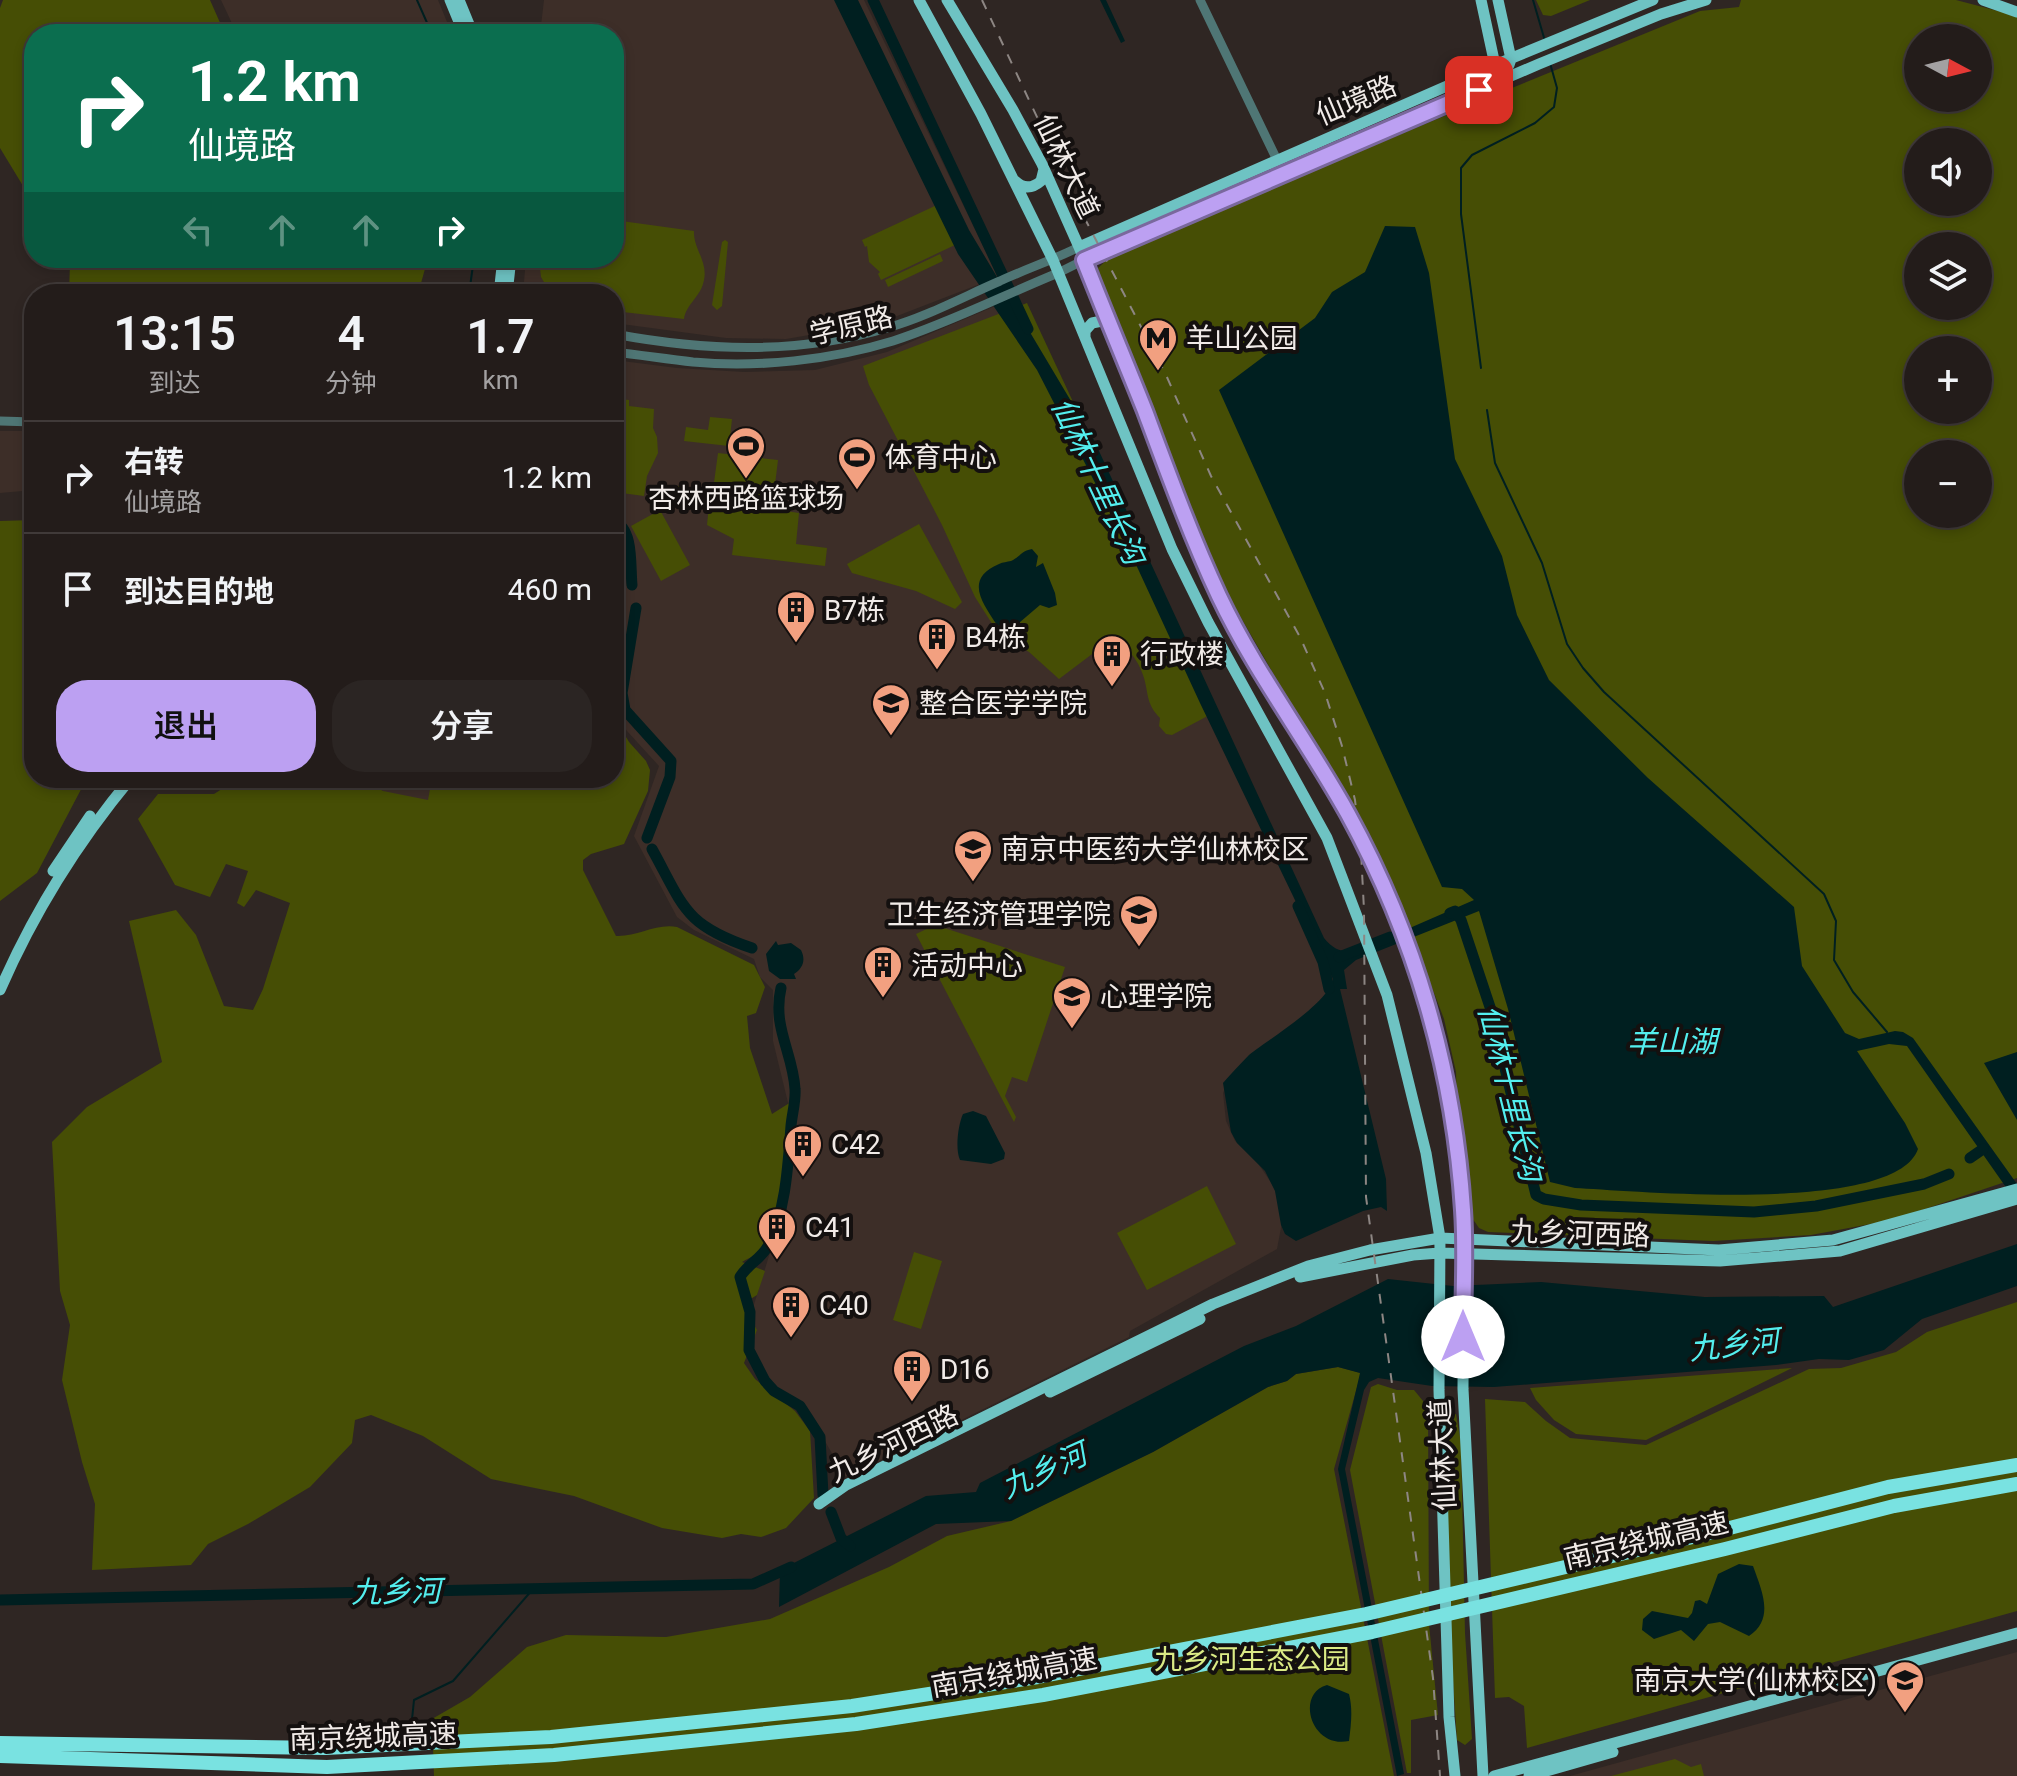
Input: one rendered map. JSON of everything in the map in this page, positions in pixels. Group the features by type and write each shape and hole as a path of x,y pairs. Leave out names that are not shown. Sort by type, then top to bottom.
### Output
{"highway":[{"name":"南京绕城高速","path":"0,1743 325,1748 551,1737 852,1706 1038,1677 1366,1614 1718,1531 1888,1487 2017,1465"},
{"name":"南京绕城高速","path":"0,1756 327,1767 554,1755 856,1724 1043,1695 1372,1632 1894,1506 2017,1484"}],"main road":[{"path":"450,0 460,24"},
{"path":"459,0 469,24"},
{"name":"仙林大道","path":"919,0 1053,260 1172,549 1208,622 1327,838 1387,995 1409,1073 1440,1238 1439,1390 1449,1717 1455,1776"},
{"name":"仙林大道","path":"947,0 1042,164 1079,247 1220,598 1288,718 1318,762 1374,864 1427,1001 1441,1051 1459,1163 1464,1238 1463,1389 1483,1776"},
{"path":"1481,0 1495,65 1507,78"},
{"path":"1498,0 1511,59 1507,78"},
{"name":"仙境路","path":"1079,247 1495,65 1653,0"},
{"name":"仙境路","path":"1084,260 1539,64 1661,14 1706,0"},
{"path":"1983,0 2017,12"},
{"path":"1014,180 1022,187 1036,186 1044,174 1042,164"},
{"path":"1085,337 1085,331 1092,323 1102,321 1111,327"},
{"path":"0,972 56,865 113,788"},
{"path":"0,990 28,929 56,879 123,788"},
{"name":"九乡河西路","path":"2017,1189 1989,1202 1840,1251 1720,1261 1440,1253 1308,1273 1216,1310 932,1452 819,1504 846,1485 1213,1304 1308,1266 1370,1250 1440,1238 1719,1250 1833,1240 1989,1202 2017,1199"},
{"path":"1494,1776 2017,1633"},
{"path":"1529,1776 1732,1717 2017,1641"}],"street":[{"path":"1200,0 1277,160"},
{"name":"学原路","path":"624,335 720,348 800,346 889,328 1079,247"},
{"name":"学原路","path":"624,353 696,362 805,359 843,353 893,341 1084,260"},
{"path":"0,421 24,422"}],"shaded area":[{"path":"221,0 438,0 448,24 232,24"},
{"path":"544,0 864,0 998,277 897,316 862,326 786,339 726,338 624,324 624,284 524,284 525,268 624,268 624,24 541,24"},
{"name":"南京中医药大学仙林校区","path":"1012,299 1021,301 1334,983 1334,989 1227,1084 1223,1093 1226,1121 1235,1141 1259,1165 1274,1187 1283,1217 1277,1249 1130,1331 1129,1337 845,1476 818,1429 799,1408 766,1383 753,1363 752,1311 781,1217 791,1115 773,1041 773,990 760,977 754,959 694,930 677,917 634,836 659,766 624,726 624,361 744,372 815,370 887,352"},
{"path":"0,431 24,431 24,491 0,493"},
{"path":"377,788 437,788 435,802 408,804"},
{"name":"南京大学(仙林校区)","path":"2017,1652 2017,1776 1570,1776"}],"green space":[{"path":"3,0 210,0 221,24 24,24 24,188 0,148 0,8"},
{"path":"1536,0 1590,0 1551,16 1543,15"},
{"name":"羊山公园","path":"1741,0 1956,0 2017,16 2017,1178 1892,1220 1811,1235 1713,1241 1488,1232 1479,1228 1470,1215 1457,1108 1456,1072 1444,1019 1392,883 1229,597 1191,516 1096,278 1098,268 1111,256 1700,11 1739,7"},
{"path":"939,204 957,244 881,280 880,272 869,262 867,246 862,240"},
{"path":"624,221 694,231 705,273 700,291 684,319 624,312 624,284 545,284 540,268 624,268"},
{"path":"722,242 728,242 722,306 717,310 712,305"},
{"path":"940,254 943,261 888,287 885,280"},
{"path":"70,268 425,268 421,284 69,284"},
{"path":"1027,303 1217,711 1172,735 1166,734 1159,726 1160,718 1150,702 1141,669 1116,636 1059,679 1029,652 998,633 975,597 942,525 869,385 863,366"},
{"path":"624,399 629,400 629,406 654,409 653,428 658,453 647,476 644,496 624,493"},
{"path":"710,417 732,419 729,446 684,441 686,427 708,430"},
{"path":"718,453 778,460 772,509 799,513 796,544 827,548 825,566 732,555 734,539 707,525 709,505 694,503 695,493 677,491 678,486 713,490"},
{"path":"660,510 690,565 661,581 631,526"},
{"path":"24,520 24,788 82,788 37,873 0,901 0,521"},
{"path":"919,524 962,602 955,609 916,591 852,573 847,564"},
{"path":"624,734 646,761 650,770 648,791 624,844 591,854 583,860 583,870 616,936 677,927 754,965 765,987 756,1013 747,1016 750,1048 772,1114 791,1102 783,1175 772,1230 761,1250 742,1262 765,1271 757,1295 749,1300 757,1330 744,1363 755,1379 795,1411 810,1431 814,1498 786,1528 761,1537 741,1534 722,1538 662,1528 574,1496 491,1479 423,1436 371,1415 355,1420 352,1443 310,1487 208,1544 191,1565 92,1570 95,1504 62,1380 70,1325 60,1291 52,1142 87,1107 162,1062 129,921 176,910 196,935 224,1006 253,1010 263,989 290,903 256,890 244,907 237,903 248,871 226,864 210,897 175,885 138,819 158,794 214,794 223,788 378,788 428,800 430,788 624,788"},
{"path":"935,925 1065,967 1027,1082 1012,1077 1005,1096 1016,1117 1014,1122 916,934"},
{"path":"1207,1186 1236,1244 1147,1290 1117,1233"},
{"path":"914,1252 942,1261 921,1329 893,1320"},
{"path":"2017,1302 2017,1611 1527,1748 1524,1706 1509,1697 1495,1698 1485,1399 1525,1402 1570,1438 1646,1445 1809,1369 1841,1368 1896,1352 1927,1332"},
{"name":"九乡河生态公园","path":"1338,1367 1361,1373 1334,1469 1394,1776 434,1776 432,1719 470,1697 527,1647 566,1635 666,1637 770,1619 889,1567 947,1536 1011,1521 1153,1452 1296,1374"},
{"path":"1792,1368 1646,1440 1576,1434 1554,1420 1530,1388"},
{"path":"1378,1384 1397,1390 1414,1390 1428,1407 1429,1624 1438,1715 1411,1720 1411,1773 1407,1773 1350,1470 1371,1387"},
{"path":"1450,1414 1456,1414 1461,1443 1465,1633 1472,1739 1465,1745 1457,1740 1450,1634 1446,1421"},
{"path":"1675,1759 1691,1767 1701,1764 1704,1776 1611,1776"}],"water":[{"name":"羊山湖","path":"834,0 858,0 969,230 1093,438 1324,938 1339,950 1357,951 1474,900 1462,889 1442,887 1219,390 1315,318 1332,292 1365,272 1385,226 1415,227 1429,273 1455,459 1502,556 1517,615 1549,680 1648,778 1794,907 1802,966 1845,1033 1859,1039 1895,1031 1913,1038 2017,1184 2017,1203 1907,1046 1889,1044 1857,1051 1905,1123 1918,1149 1899,1170 1863,1183 1815,1191 1760,1194 1606,1190 1575,1188 1550,1182 1508,1009 1479,911 1356,960 1344,970 1347,989 1340,989 1386,1179 1387,1211 1381,1207 1363,1211 1296,1241 1285,1234 1275,1191 1265,1171 1237,1143 1231,1132 1223,1083 1249,1055 1321,999 1333,979 1126,543 1037,370 958,254"},
{"path":"1100,0 1106,0 1125,41 1121,43"},
{"path":"1032,549 1038,556 1036,567 1043,563 1057,605 1049,608 1040,605 1012,629 997,625 979,592 982,577 988,570"},
{"path":"776,941 778,945 791,943 801,950 803,960 794,974 796,979 780,979 769,971 766,954"},
{"path":"2017,1052 2017,1120 1984,1063"},
{"path":"973,1111 986,1116 1005,1153 1004,1159 991,1164 960,1160 957,1144 960,1124 963,1114"},
{"path":"2017,1244 2017,1286 1922,1319 1884,1350 1849,1360 1819,1359 1494,1387 1432,1386 1378,1378 1369,1382 1364,1390 1345,1469 1404,1774 1397,1776 1338,1469 1360,1373 1338,1367 1296,1374 1287,1381 1268,1387 1153,1452 1011,1521 936,1524 779,1607 780,1570 926,1496 976,1492 980,1483 1244,1346 1296,1326 1388,1279 1453,1286 1541,1282 1705,1297 1824,1296 1833,1307"},
{"path":"1739,1564 1753,1566 1764,1604 1762,1621 1749,1636 1720,1622 1708,1624 1694,1641 1681,1630 1654,1639 1642,1630 1643,1619 1652,1611 1688,1618 1695,1601 1707,1604 1718,1574"},
{"path":"1327,1685 1349,1694 1349,1741 1325,1737 1312,1719 1312,1699 1317,1690"}],"waterway":[{"path":"417,0 428,24"},
{"name":"仙林十里长沟","path":"873,0 1028,329"},
{"path":"1533,0 1545,41"},
{"path":"1481,368 1461,214 1461,168 1472,155 1535,123 1554,107 1557,88 1550,63"},
{"path":"470,284 473,268"},
{"path":"1487,410 1495,463 1542,563 1567,644 1604,692 1824,894 1836,921 1834,960 1853,992 1887,1032"},
{"path":"624,531 631,559 632,585"},
{"path":"624,681 636,608"},
{"path":"624,704 625,710 671,761 670,777 647,838"},
{"path":"652,849 688,912 712,931 752,948"},
{"name":"仙林十里长沟","path":"1298,906 1323,962 1329,989"},
{"name":"仙林十里长沟","path":"1450,913 1455,911 1461,920 1490,1007 1536,1195 1581,1205 1754,1212 1816,1206 1924,1184 1949,1174"},
{"name":"仙林十里长沟","path":"1339,957 1390,937"},
{"path":"781,988 779,1015 795,1094 785,1187 779,1218 768,1246 740,1277 750,1312 749,1350 765,1381 774,1391 800,1406 820,1437 823,1495"},
{"path":"1970,1158 1983,1149"},
{"path":"831,1512 841,1538 850,1546"},
{"name":"九乡河","path":"0,1600 753,1584 791,1567"},
{"path":"410,1739 414,1700 453,1681 533,1589"}],"railway":[{"path":"982,0 1084,217 1166,375 1211,476 1300,637 1325,693 1342,746 1355,800 1361,852 1366,1197 1433,1678 1440,1776"}],"place":[{"name":"羊山公园","path":"1158,372"},
{"name":"杏林西路篮球场","path":"746,480"},
{"name":"体育中心","path":"857,491"},
{"name":"B7栋","path":"796,644"},
{"name":"B4栋","path":"937,671"},
{"name":"行政楼","path":"1112,688"},
{"name":"整合医学学院","path":"891,737"},
{"name":"南京中医药大学仙林校区","path":"973,883"},
{"name":"卫生经济管理学院","path":"1139,948"},
{"name":"活动中心","path":"883,999"},
{"name":"心理学院","path":"1072,1030"},
{"name":"C42","path":"803,1178"},
{"name":"C41","path":"777,1261"},
{"name":"C40","path":"791,1339"},
{"name":"D16","path":"912,1403"},
{"name":"南京大学(仙林校区)","path":"1905,1714"}],"route":[{"path":"1463,1337 1464,1213 1459,1163 1441,1051 1427,1001 1389,897 1368,852 1220,598 1084,260 1479,90"}]}
